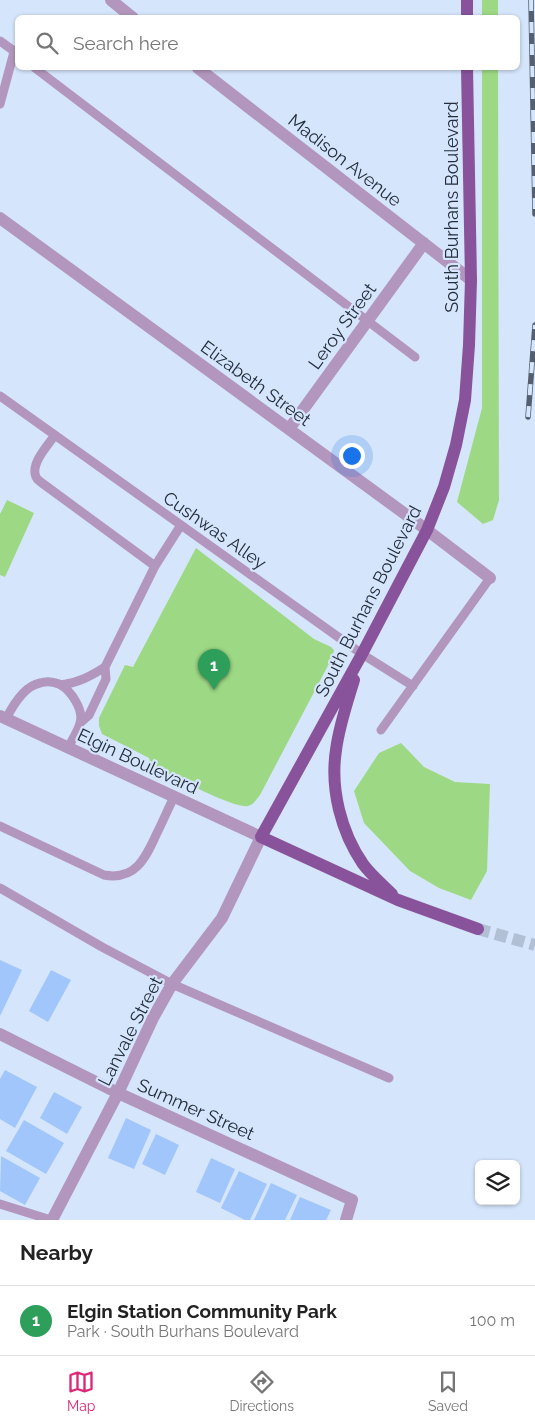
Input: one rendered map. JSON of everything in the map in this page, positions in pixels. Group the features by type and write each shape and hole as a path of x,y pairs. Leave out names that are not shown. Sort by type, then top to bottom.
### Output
{"main road":[{"path":"466,0 467,15"},
{"name":"South Burhans Boulevard","path":"260,837 362,654 427,530 456,445 465,400 469,345 471,280 468,70"},
{"path":"362,654 342,720 336,751 334,781 348,838 364,865 398,900"},
{"path":"260,837 398,900 478,929"}],"street":[{"path":"110,0 129,15"},
{"name":"Madison Avenue","path":"201,70 471,280"},
{"name":"Elizabeth Street","path":"0,218 490,578"},
{"name":"Leroy Street","path":"289,429 424,243"},
{"name":"Elgin Boulevard","path":"3,717 260,837"},
{"name":"Lanvale Street","path":"51,1220 118,1093 153,1018 172,984 222,918 260,837"},
{"name":"Summer Street","path":"0,1034 118,1093 352,1200 346,1220"}],"lane":[{"path":"0,41 15,52"},
{"path":"0,104 15,56"},
{"path":"38,70 416,358"},
{"name":"Cushwas Alley","path":"0,396 362,654 413,686"},
{"path":"55,436 39,458 35,467 36,477 42,484 155,566"},
{"path":"68,748 81,722 89,715 106,679 105,667 155,566 181,525"},
{"path":"381,730 490,578"},
{"path":"60,685 72,684 86,679 105,667"},
{"path":"3,717 28,689 39,683 52,682 60,685 74,698 80,710 81,722"},
{"path":"0,826 104,875 113,877 125,875 136,868 146,856 174,797"},
{"path":"0,888 102,947 172,984 389,1078"},
{"path":"0,1204 51,1220"}],"green space":[{"path":"482,0 498,0 498,15 482,15"},
{"path":"482,70 498,70 499,500 493,520 483,524 457,502 482,408"},
{"path":"7,500 34,513 5,577 0,575 0,514"},
{"path":"196,548 314,639 334,650 332,658 260,795 248,806 229,802 151,765 149,758 102,734 99,726 99,718 125,665 133,667"},
{"path":"401,743 424,767 455,782 490,784 487,871 471,900 439,888 410,871 364,823 354,791 379,753"}],"building":[{"path":"0,960 22,970 0,1016"},
{"path":"51,970 71,980 48,1022 29,1011"},
{"path":"5,1070 37,1087 15,1128 0,1119 0,1079"},
{"path":"54,1092 82,1107 67,1134 40,1118"},
{"path":"126,1118 151,1130 134,1169 108,1158"},
{"path":"24,1120 64,1143 46,1174 6,1151"},
{"path":"156,1134 179,1145 165,1175 142,1164"},
{"path":"1,1156 40,1178 25,1205 0,1191"},
{"path":"211,1158 235,1169 220,1203 196,1192"},
{"path":"239,1171 267,1184 250,1220 245,1220 221,1208"},
{"path":"271,1183 297,1195 285,1220 254,1220"},
{"path":"300,1197 331,1210 326,1220 290,1220"}],"tunnel":[{"path":"478,929 535,945"}],"railway":[{"path":"531,0 535,214"},
{"path":"528,417 535,325"}],"place":[{"name":"Elgin Station Community Park","path":"214,690"}]}
